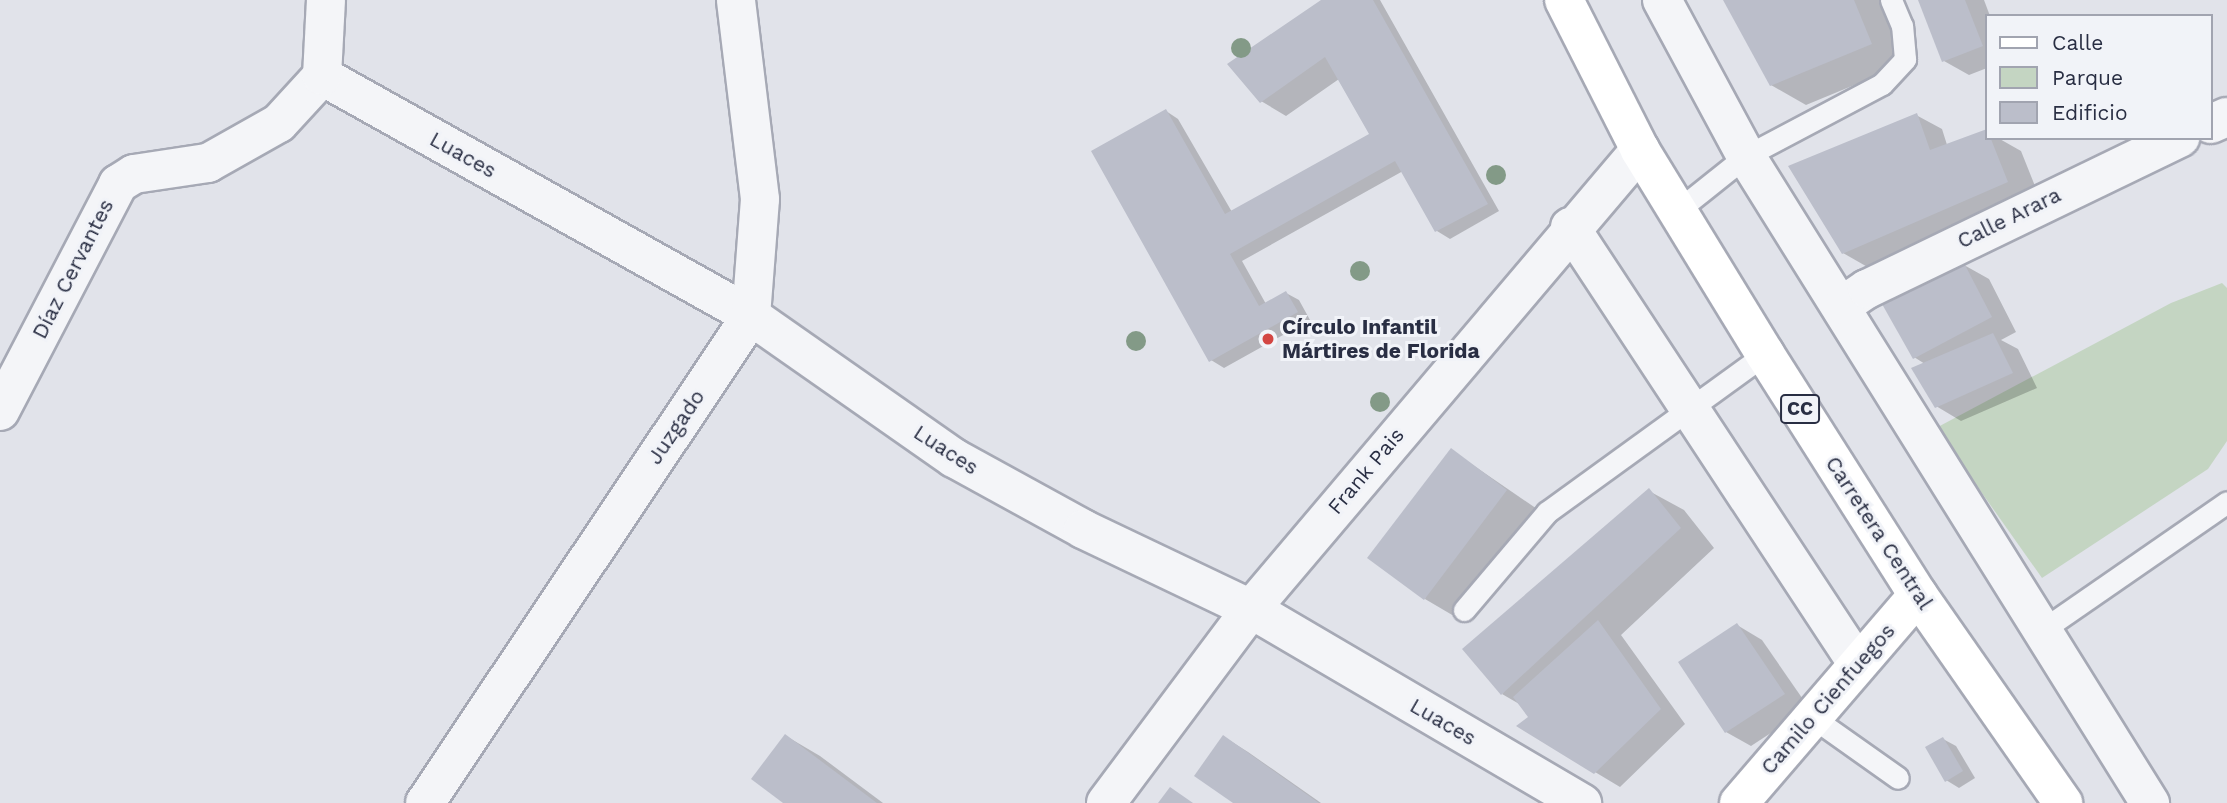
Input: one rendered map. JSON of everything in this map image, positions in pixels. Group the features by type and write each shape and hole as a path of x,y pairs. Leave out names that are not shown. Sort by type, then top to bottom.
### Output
{"main road":[{"name":"Carretera Central","path":"1564,0 1640,149 1765,354 1918,595 2063,803"},
{"name":"Camilo Cienfuegos","path":"1739,803 1918,595"}],"street":[{"path":"322,76 327,0"},
{"name":"Juzgado","path":"425,803 751,316 760,199 736,0"},
{"path":"1662,0 1746,156 1843,305 2041,631 2150,803"},
{"name":"Luaces","path":"322,76 751,316 954,458 1083,528 1251,609 1582,803"},
{"name":"Díaz Cervantes","path":"0,411 118,184 134,174 208,163 243,146 279,123 322,76"},
{"name":"Calle Arara","path":"1843,305 1867,289 2176,140"},
{"name":"Frank Pais","path":"1106,803 1251,609 1570,228 1640,149"},
{"path":"1570,228 1857,663"}],"lane":[{"path":"1677,211 1746,156 1882,84 1905,59 1902,26 1891,0"},
{"path":"1464,610 1546,512 1688,406 1765,354"},
{"path":"2041,631 2227,502"},
{"path":"1812,717 1898,778"}],"green space":[{"path":"2222,283 2227,288 2227,441 2208,469 2042,578 1936,428 2171,303"}],"building":[{"path":"1321,0 1373,0 1488,204 1435,232 1395,161 1230,254 1259,306 1286,291 1298,312 1209,362 1091,151 1166,109 1225,214 1369,134 1325,57 1260,103 1227,64"},
{"path":"1723,0 1854,0 1872,44 1770,86"},
{"path":"1918,0 1965,0 1983,46 1942,62"},
{"path":"1917,113 1930,150 1986,129 1986,140 1991,140 2008,182 1842,254 1788,166"},
{"path":"1964,263 1992,317 1913,359 1882,304"},
{"path":"1993,333 2013,373 1935,408 1911,368"},
{"path":"1451,448 1507,490 1424,600 1367,558"},
{"path":"1649,488 1681,528 1501,695 1462,649"},
{"path":"1598,620 1661,709 1594,774 1516,726 1528,717 1513,697"},
{"path":"1737,623 1785,694 1725,733 1678,662"},
{"path":"785,734 877,803 783,803 751,779"},
{"path":"1223,735 1319,803 1233,803 1194,776"},
{"path":"1943,737 1963,771 1945,782 1925,747"},
{"path":"1170,787 1193,803 1158,803"}],"place":[{"name":"Círculo Infantil Mártires de Florida","path":"1268,339"}]}
